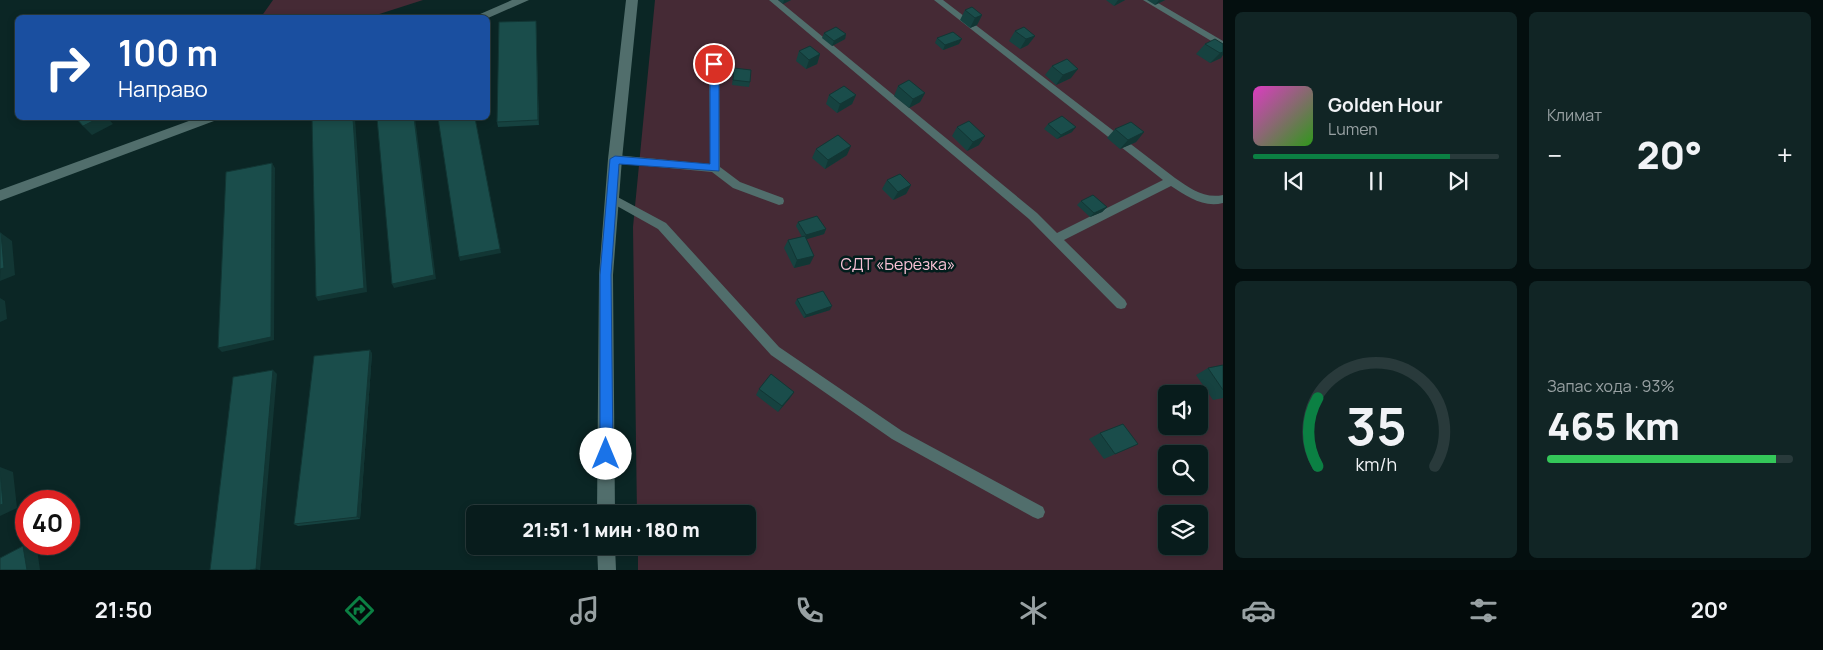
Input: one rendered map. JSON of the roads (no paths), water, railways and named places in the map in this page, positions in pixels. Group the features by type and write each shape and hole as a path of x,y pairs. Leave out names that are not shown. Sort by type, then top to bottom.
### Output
{"street":[{"path":"484,15 523,0"},
{"path":"606,505 606,275 615,159 632,0"},
{"path":"0,196 204,120"},
{"path":"606,555 607,570"}],"lane":[{"path":"773,0 1057,238 1121,304"},
{"path":"938,0 1170,181 1199,198 1215,202 1223,199"},
{"path":"1147,0 1223,45"},
{"path":"714,64 715,168 723,178 741,188 780,201"},
{"path":"615,159 715,168"},
{"path":"1057,238 1170,181"},
{"path":"612,198 662,226 775,351 897,435 1038,512"}],"park label":[{"name":"СДТ «Берёзка»","path":"898,264"}]}
